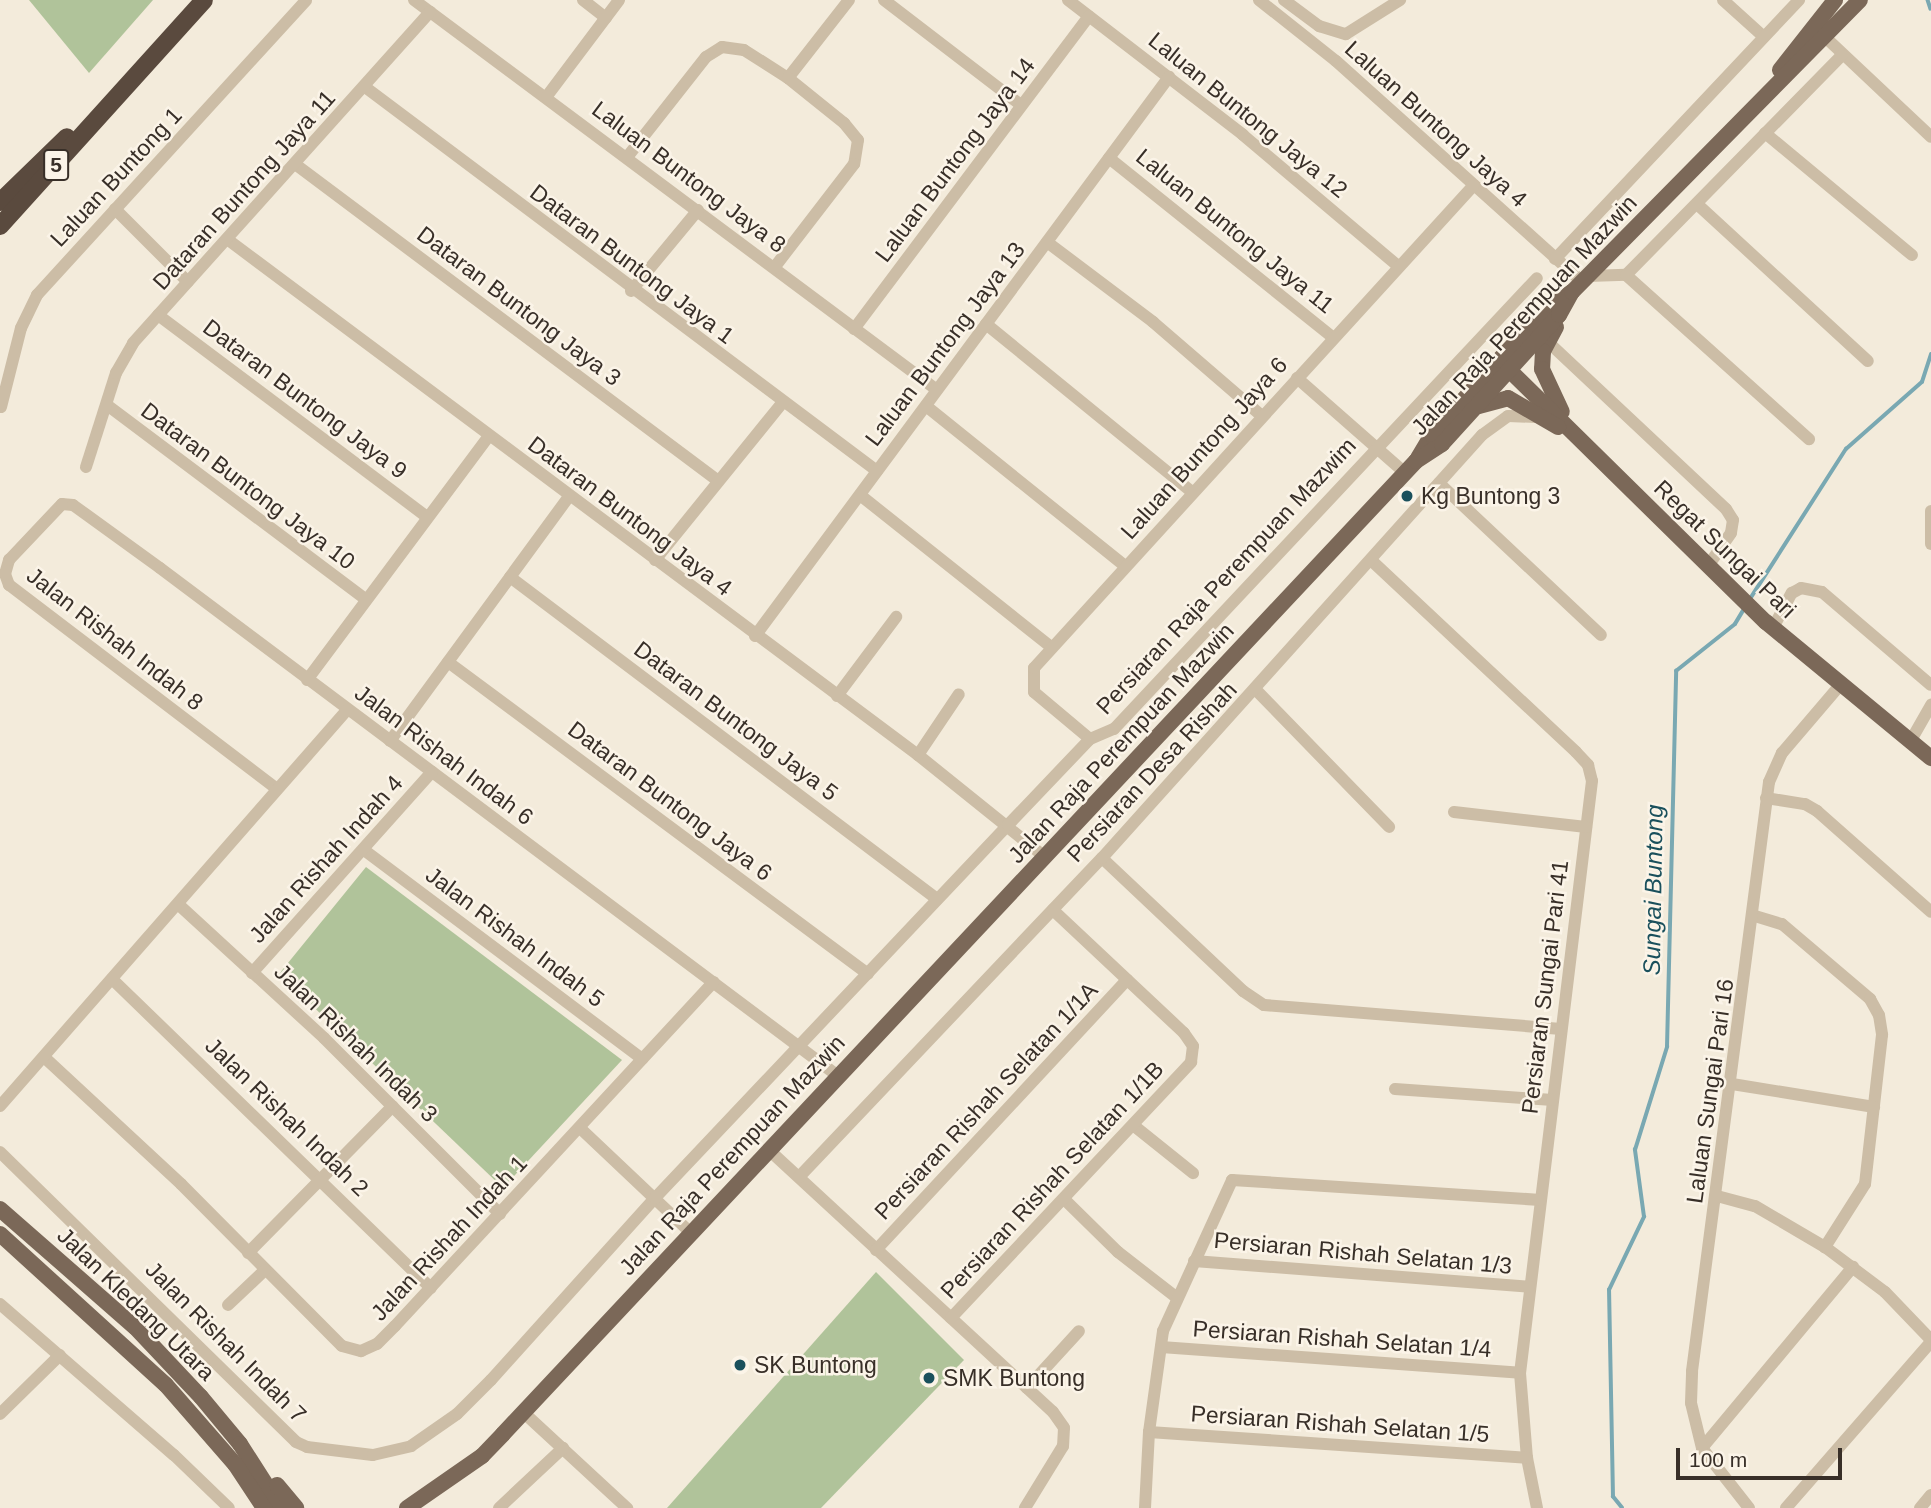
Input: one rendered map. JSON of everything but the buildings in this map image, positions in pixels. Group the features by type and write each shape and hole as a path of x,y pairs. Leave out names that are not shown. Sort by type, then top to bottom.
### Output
{"highway":[{"name":"5","path":"0,226 109,100 204,0"},
{"name":"5","path":"0,202 109,100"}],"main road":[{"path":"1760,102 1835,0"},
{"name":"Jalan Raja Perempuan Mazwin","path":"1577,289 1859,0"},
{"path":"1571,430 1546,387 1542,369 1547,341 1577,289"},
{"path":"1411,467 1432,435 1504,365 1551,305 1577,289"},
{"name":"Jalan Raja Perempuan Mazwin","path":"409,1506 482,1455 1411,467 1442,444 1504,365"},
{"name":"Regat Sungai Pari","path":"1504,365 1770,625 1931,758"},
{"path":"1466,416 1484,402 1508,398 1571,430"},
{"path":"0,1198 54,1255"},
{"name":"Jalan Kledang Utara","path":"0,1209 135,1328 240,1444 281,1508"},
{"name":"Jalan Kledang Utara","path":"0,1234 166,1385 235,1464 264,1508"},
{"path":"240,1444 296,1508"}],"street":[{"name":"Laluan Buntong 1","path":"1,407 21,328 37,295 306,0"},
{"name":"Laluan Buntong Jaya 8","path":"414,0 628,156 936,390"},
{"path":"583,0 606,18"},
{"path":"547,96 619,0"},
{"path":"788,78 849,0"},
{"path":"884,0 1021,105"},
{"name":"Laluan Buntong Jaya 12","path":"1068,0 1169,77 1399,267"},
{"name":"Laluan Buntong Jaya 4","path":"1259,0 1336,61 1474,185 1555,259 1577,289"},
{"path":"1284,0 1336,33 1359,30 1400,0"},
{"path":"1723,0 1764,37"},
{"path":"1555,259 1799,0"},
{"name":"Dataran Buntong Jaya 11","path":"86,467 122,358 430,12"},
{"name":"Laluan Buntong Jaya 14","path":"854,329 1089,16"},
{"path":"1824,36 1931,137"},
{"path":"628,156 706,57 722,47 744,50 788,78 844,123 858,140 854,163 775,268"},
{"path":"1577,289 1626,275 1842,55"},
{"name":"Laluan Buntong Jaya 13","path":"755,636 1169,77"},
{"name":"Dataran Buntong Jaya 1","path":"365,87 631,291 877,471"},
{"path":"1765,133 1912,255"},
{"name":"Laluan Buntong Jaya 11","path":"1109,158 1334,338"},
{"name":"Dataran Buntong Jaya 3","path":"295,164 717,480"},
{"name":"Laluan Buntong Jaya 6","path":"1090,739 1034,692 1034,668 1474,185"},
{"path":"1697,204 1868,361"},
{"path":"115,209 188,282"},
{"path":"631,291 698,210"},
{"name":"Dataran Buntong Jaya 4","path":"227,239 755,636 919,755 1045,857"},
{"path":"1047,242 1153,322 1262,416"},
{"path":"1626,275 1809,439"},
{"name":"Persiaran Raja Perempuan Mazwim","path":"655,1198 1090,739 1114,729 1537,278"},
{"name":"Dataran Buntong Jaya 9","path":"158,315 426,516"},
{"path":"986,324 1192,492"},
{"path":"1547,341 1726,509 1734,520 1731,533 1707,566"},
{"path":"1297,378 1376,447 1411,467"},
{"path":"655,560 717,480 783,402"},
{"name":"Dataran Buntong Jaya 10","path":"107,405 365,599"},
{"path":"926,406 1125,566"},
{"name":"Persiaran Desa Rishah","path":"799,1177 1102,858 1373,562 1438,483 1502,419 1514,414 1541,417"},
{"path":"307,680 426,516 489,436"},
{"path":"1438,483 1601,635"},
{"path":"860,495 1051,647"},
{"path":"390,741 569,496"},
{"name":"Jalan Rishah Indah 6","path":"62,504 73,505 838,1076"},
{"name":"Jalan Rishah Indah 8","path":"62,504 9,560 5,574 9,585 277,789"},
{"path":"1931,511 1931,544"},
{"name":"Persiaran Sungai Pari 41","path":"1373,562 1588,765 1592,781 1520,1373 1527,1458 1537,1508"},
{"name":"Dataran Buntong Jaya 5","path":"510,577 937,899"},
{"path":"1770,625 1792,593 1801,588 1822,592 1931,685"},
{"path":"837,696 896,617"},
{"name":"Dataran Buntong Jaya 6","path":"448,662 868,974"},
{"name":"Laluan Sungai Pari 16","path":"1749,1508 1702,1448 1691,1403 1692,1371 1755,916 1766,798 1782,753 1840,685"},
{"path":"1256,690 1389,827"},
{"path":"919,755 958,694"},
{"path":"1910,742 1931,705"},
{"path":"0,1106 179,905 347,710"},
{"name":"Jalan Rishah Indah 4","path":"252,972 432,772"},
{"path":"1766,798 1797,802 1817,811 1931,912"},
{"path":"1454,812 1586,827"},
{"name":"Jalan Rishah Indah 5","path":"364,850 642,1059"},
{"path":"1102,858 1243,991 1264,1005 1561,1029"},
{"name":"Jalan Rishah Indah 3","path":"179,905 393,1106 500,1214"},
{"path":"1053,910 1127,980"},
{"path":"1755,916 1782,924 1870,999 1879,1015 1882,1035 1865,1184 1825,1247"},
{"name":"Jalan Rishah Indah 2","path":"112,979 320,1177 431,1288"},
{"name":"Persiaran Rishah Selatan 1/1B","path":"951,1318 1191,1062 1193,1046 1184,1033 1127,980"},
{"name":"Persiaran Rishah Selatan 1/1A","path":"876,1250 1127,980"},
{"name":"Jalan Rishah Indah 1","path":"44,1057 342,1346 361,1351 377,1344 431,1288 581,1129 714,982"},
{"path":"1732,1084 1874,1107"},
{"path":"1395,1089 1553,1100"},
{"path":"248,1253 320,1177 393,1106"},
{"path":"1133,1125 1193,1173"},
{"path":"581,1129 691,1233"},
{"path":"769,1150 1027,1388 1064,1428 1063,1446 1025,1508"},
{"name":"Jalan Rishah Indah 7","path":"0,1152 296,1442 307,1447 373,1455 411,1446 457,1414 655,1198"},
{"path":"1145,1508 1149,1432 1161,1346 1177,1298 1233,1180 1540,1200"},
{"path":"1717,1196 1755,1206 1825,1247 1853,1267 1931,1341 1786,1508"},
{"path":"1064,1199 1118,1252 1177,1298"},
{"name":"Persiaran Rishah Selatan 1/3","path":"1194,1261 1529,1287"},
{"path":"1702,1448 1853,1267"},
{"path":"228,1305 265,1270"},
{"path":"0,1304 61,1355 229,1508"},
{"path":"1027,1388 1079,1331"},
{"name":"Persiaran Rishah Selatan 1/4","path":"1161,1346 1520,1373"},
{"path":"0,1413 61,1355"},
{"path":"523,1412 626,1508"},
{"name":"Persiaran Rishah Selatan 1/5","path":"1149,1432 1527,1458"},
{"path":"499,1508 563,1448"},
{"path":"1920,1508 1931,1495"}],"green space":[{"path":"29,0 153,0 89,73"},
{"path":"366,867 622,1060 503,1188 279,974"},
{"path":"876,1272 964,1360 821,1508 667,1508"}],"waterway":[{"name":"Sungai Buntong","path":"1928,0 1931,9"},
{"name":"Sungai Buntong","path":"1750,599 1846,449 1922,382 1931,354"},
{"name":"Sungai Buntong","path":"1622,1508 1613,1497 1609,1290 1644,1217 1635,1150 1667,1047 1676,671 1735,624 1744,609"}],"place":[{"name":"Kg Buntong 3","path":"1407,496"},
{"name":"SK Buntong","path":"740,1365"},
{"name":"SMK Buntong","path":"929,1378"}]}
